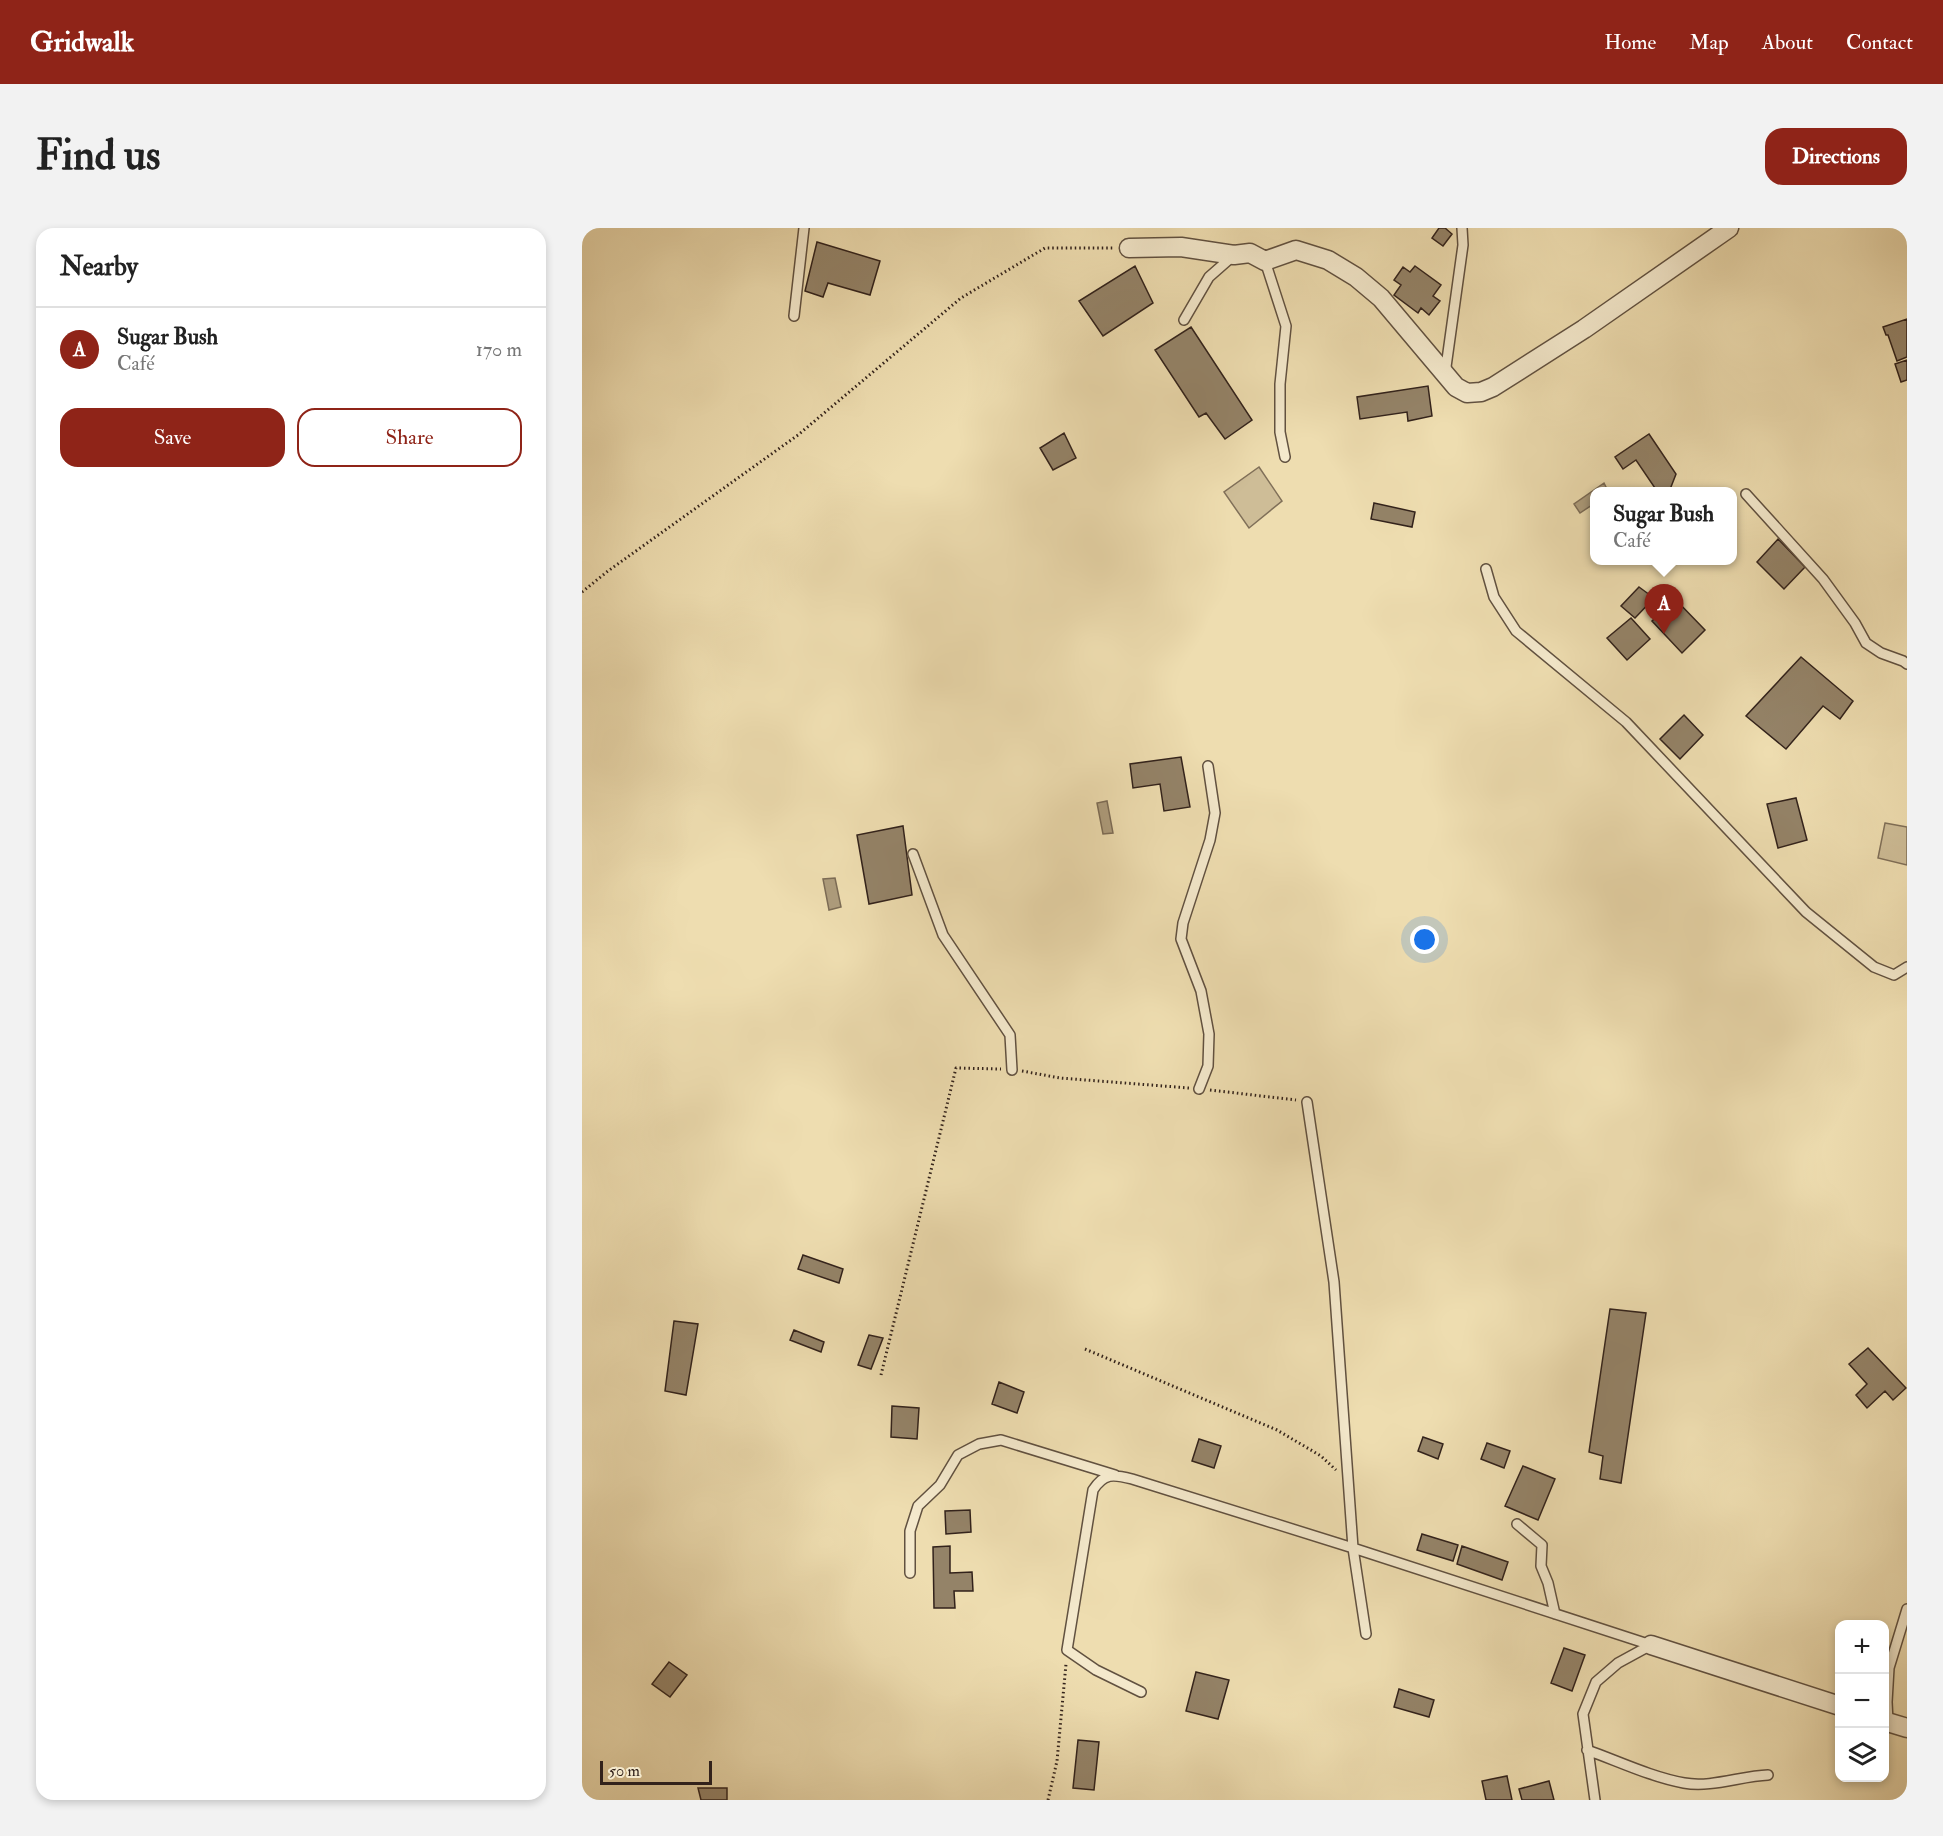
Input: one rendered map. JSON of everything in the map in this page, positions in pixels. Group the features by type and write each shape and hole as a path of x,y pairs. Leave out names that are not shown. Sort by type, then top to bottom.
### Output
{"street":[{"path":"1129,248 1181,247 1234,255 1250,254 1265,261 1296,250 1328,260 1356,277 1381,298 1445,375 1456,387 1467,393 1481,392 1493,387 1584,329 1729,228"},
{"path":"1652,1645 1835,1705"},
{"path":"1889,1722 1907,1728"}],"lane":[{"path":"794,316 804,228"},
{"path":"1445,375 1463,245 1462,228"},
{"path":"1184,320 1209,277 1234,255"},
{"path":"1265,261 1286,326 1280,384 1280,432 1285,457"},
{"path":"1746,494 1823,579 1855,623 1866,643 1881,653 1907,664"},
{"path":"1486,569 1494,597 1516,631 1626,722 1806,912 1874,967 1894,975 1907,967"},
{"path":"1198,1089 1208,1066 1209,1034 1201,991 1181,939 1183,923 1210,840 1215,813 1208,766"},
{"path":"913,854 943,935 1010,1035 1012,1070"},
{"path":"1307,1102 1334,1282 1353,1548 1366,1634"},
{"path":"910,1573 910,1531 918,1506 940,1485 958,1455 979,1444 1001,1440 1353,1548 1652,1645"},
{"path":"1120,1476 1109,1476 1099,1480 1093,1490 1067,1650 1096,1670 1140,1692"},
{"path":"1517,1524 1542,1545 1541,1566 1548,1583 1555,1614"},
{"path":"1889,1674 1907,1609"},
{"path":"1595,1800 1583,1714 1596,1682 1618,1663 1652,1645"},
{"path":"1587,1750 1685,1783 1709,1783 1768,1775"}],"path":[{"path":"582,592 798,435 961,298 1045,248 1129,248"},
{"path":"881,1375 956,1068 1012,1070 1060,1078 1198,1089 1307,1102"},
{"path":"1085,1349 1277,1430 1321,1456 1348,1482"},
{"path":"1048,1800 1057,1761 1067,1650"}],"shaded area":[{"path":"1259,467 1282,501 1249,528 1224,492"},
{"path":"1590,493 1590,506 1580,513 1574,504"},
{"path":"1107,801 1113,833 1103,834 1097,803"},
{"path":"1885,823 1907,827 1907,865 1878,858"},
{"path":"835,878 841,907 829,910 823,879"}],"building":[{"path":"1439,228 1445,228 1452,234 1443,246 1432,238"},
{"path":"817,242 880,261 870,295 828,283 823,297 805,291"},
{"path":"1135,266 1153,303 1103,336 1079,301"},
{"path":"1415,266 1441,285 1433,296 1440,301 1429,315 1421,308 1418,313 1394,295 1401,285 1394,280 1403,267 1410,272"},
{"path":"1907,319 1907,357 1897,361 1883,327"},
{"path":"1191,327 1252,420 1225,439 1206,413 1199,417 1155,350"},
{"path":"1907,360 1907,380 1901,382 1895,364"},
{"path":"1428,386 1432,416 1408,421 1407,412 1360,419 1357,397"},
{"path":"1064,433 1076,458 1053,470 1040,448"},
{"path":"1649,434 1676,474 1671,487 1654,487 1636,460 1623,469 1615,457"},
{"path":"1374,503 1415,512 1412,527 1371,519"},
{"path":"1778,539 1805,567 1784,589 1757,562"},
{"path":"1639,587 1654,598 1635,618 1621,606"},
{"path":"1675,599 1705,630 1682,653 1652,621"},
{"path":"1631,618 1650,639 1627,660 1607,638"},
{"path":"1801,657 1853,701 1840,719 1823,706 1786,749 1746,716"},
{"path":"1684,715 1703,735 1680,759 1660,739"},
{"path":"1181,757 1190,807 1164,811 1160,784 1133,788 1130,764"},
{"path":"1796,798 1807,840 1778,848 1767,804"},
{"path":"903,826 912,895 869,904 857,835"},
{"path":"803,1255 843,1269 839,1283 798,1269"},
{"path":"1610,1309 1646,1313 1621,1483 1600,1479 1603,1456 1589,1452"},
{"path":"674,1321 698,1324 686,1395 665,1391"},
{"path":"794,1330 824,1342 821,1352 790,1340"},
{"path":"869,1335 883,1338 871,1369 858,1365"},
{"path":"1868,1348 1906,1388 1893,1400 1885,1391 1867,1408 1856,1395 1867,1384 1849,1364"},
{"path":"999,1382 1024,1392 1017,1413 992,1404"},
{"path":"892,1406 919,1408 917,1439 891,1437"},
{"path":"1423,1437 1443,1444 1438,1459 1418,1451"},
{"path":"1199,1439 1221,1446 1214,1468 1192,1461"},
{"path":"1487,1443 1510,1451 1504,1468 1481,1459"},
{"path":"1523,1466 1555,1479 1538,1520 1505,1506"},
{"path":"970,1510 971,1532 946,1534 945,1511"},
{"path":"1422,1534 1458,1545 1453,1561 1417,1550"},
{"path":"950,1546 950,1573 972,1572 973,1591 954,1591 955,1608 934,1608 933,1547"},
{"path":"1462,1546 1508,1562 1502,1580 1457,1564"},
{"path":"1564,1648 1585,1655 1572,1691 1551,1683"},
{"path":"669,1662 687,1675 670,1697 652,1684"},
{"path":"1196,1672 1229,1680 1218,1719 1186,1711"},
{"path":"1399,1689 1434,1700 1429,1717 1394,1707"},
{"path":"1078,1740 1099,1742 1094,1790 1073,1788"},
{"path":"1507,1776 1512,1800 1486,1800 1482,1781"},
{"path":"1549,1781 1554,1800 1522,1800 1519,1789"},
{"path":"698,1788 727,1788 727,1800 701,1800"}],"place":[{"name":"Sugar Bush","path":"1664,634"}]}
